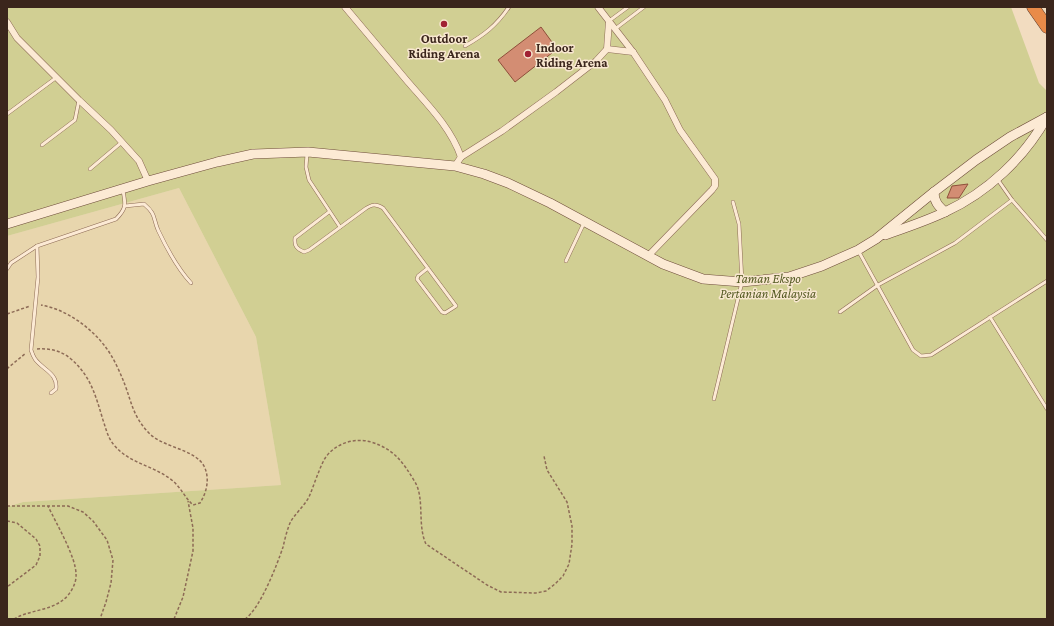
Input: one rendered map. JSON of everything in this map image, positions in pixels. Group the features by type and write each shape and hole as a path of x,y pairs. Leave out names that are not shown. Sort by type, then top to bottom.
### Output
{"highway":[{"path":"1033,7 1047,27"}],"street":[{"path":"344,7 426,102 450,134 461,157"},
{"path":"598,7 633,52 665,100 680,130 715,179 715,186 712,190 648,256"},
{"path":"455,166 461,157 502,131 596,61 607,49 609,21"},
{"path":"7,22 17,38 122,142 138,161 148,181"},
{"path":"607,49 633,52"},
{"path":"876,239 945,212 975,195 997,179 1012,165 1036,136 1047,117"},
{"path":"7,224 148,181 217,162 253,154 308,152 455,166 484,174 508,183 550,203 664,264 703,279 742,282 789,277 822,266 858,250 876,239 934,192 997,146 1047,117"},
{"path":"934,192 934,198 945,212"}],"lane":[{"path":"465,46 488,32 509,7"},
{"path":"609,21 628,7"},
{"path":"615,29 641,8"},
{"path":"7,114 57,77"},
{"path":"42,145 75,120 79,100"},
{"path":"90,169 122,142"},
{"path":"308,152 306,167 309,180 340,227"},
{"path":"997,179 1012,200 1047,240"},
{"path":"7,269 11,263 37,246 116,219 122,213 125,206 123,189"},
{"path":"840,312 878,285 955,243 1012,200"},
{"path":"714,399 742,282 739,224 733,202"},
{"path":"125,206 144,204 153,212 158,229 170,253 182,273 191,283"},
{"path":"330,212 295,238 294,243 296,247 304,252 309,250 370,205 377,205 383,208 428,268 456,306 444,313 417,277 428,268"},
{"path":"566,261 584,222"},
{"path":"37,246 38,277 31,350 34,358 54,376 56,389 51,393"},
{"path":"858,250 913,350 921,356 931,355 1047,281"},
{"path":"990,317 1047,409"}],"path":[{"path":"7,314 35,304 48,306 77,320 96,335 106,346 125,386 131,405 141,424 150,434 163,443 191,454 203,465 207,474 205,496 200,503 193,506 169,478 125,457 107,435 93,388 85,374 75,362 67,356 58,351 45,348 31,350 22,355 7,370"},
{"path":"245,619 258,605 279,559 291,522 308,498 325,459 333,450 344,443 354,440 368,441 380,445 393,452 402,460 416,484 420,501 422,535 426,544 487,586 501,592 536,593 546,591 556,584 563,576 569,564 572,544 572,526 567,502 547,470 544,456"},
{"path":"174,619 182,597 193,551 193,528 188,502"},
{"path":"7,506 68,506 83,512 92,521 107,540 113,560 111,583 100,619"},
{"path":"14,619 26,613 52,606 63,600 74,586 76,575 73,560 48,506"},
{"path":"7,521 17,523 36,539 40,546 40,556 36,564 7,587"}],"shaded area":[{"path":"179,188 256,337 281,485 23,502 7,507 7,236"}],"green space":[{"name":"Taman Ekspo Pertanian Malaysia","path":"7,7 1011,7 1039,83 1047,91 1047,619 7,619 7,507 23,502 281,485 256,337 179,188 7,236"}],"building":[{"name":"Indoor Riding Arena","path":"541,27 557,49 515,82 498,60"},
{"path":"968,184 959,198 947,198 952,186"}],"place":[{"name":"Outdoor Riding Arena","path":"444,24"},
{"name":"Indoor Riding Arena","path":"528,54"}]}
